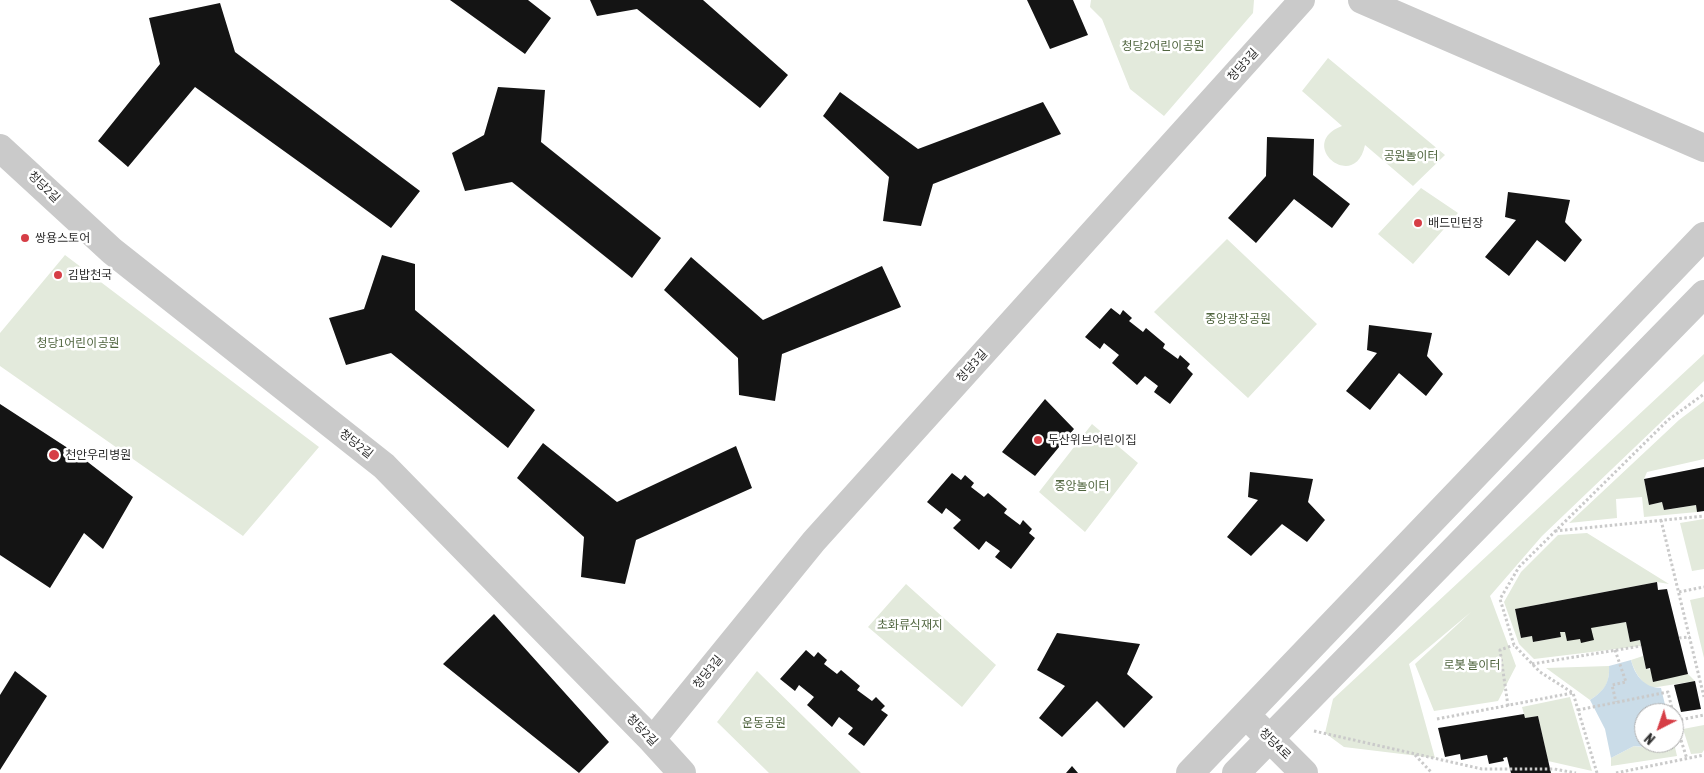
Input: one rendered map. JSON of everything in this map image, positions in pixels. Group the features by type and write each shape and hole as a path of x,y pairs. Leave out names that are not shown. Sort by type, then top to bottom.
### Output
{"street":[{"name":"청당3길","path":"652,740 814,541 1302,0"},
{"path":"1362,0 1704,148"},
{"name":"청당2길","path":"0,148 112,252 384,466 682,773"},
{"path":"1190,773 1704,236"},
{"path":"1236,773 1704,294"},
{"name":"청당4로","path":"1245,714 1276,731 1304,773"}],"path":[{"path":"1597,773 1573,693 1540,672 1514,645 1500,599 1519,567 1668,420 1704,394"},
{"path":"1555,531 1704,516"},
{"path":"1661,520 1704,696"},
{"path":"1679,592 1704,587"},
{"path":"1679,638 1690,637"},
{"path":"1508,706 1500,650 1514,645"},
{"path":"1532,664 1641,646"},
{"path":"1615,650 1626,682 1612,685 1616,702"},
{"path":"1578,710 1668,692 1671,703"},
{"path":"1437,719 1573,693"},
{"path":"1684,718 1704,715"},
{"path":"1276,731 1428,756 1482,769 1554,769 1576,773"},
{"path":"1684,749 1687,758"},
{"path":"1415,755 1432,773"},
{"path":"1616,773 1704,755"}],"green space":[{"name":"청당2어린이공원","path":"1091,0 1254,0 1253,13 1164,116 1130,89 1102,19 1090,7"},
{"name":"공원놀이터","path":"1328,58 1445,155 1413,186 1365,145 1359,159 1351,165 1341,165 1332,161 1326,153 1324,143 1329,134 1342,126 1302,91"},
{"name":"배드민턴장","path":"1421,188 1458,213 1413,264 1378,234"},
{"name":"중앙광장공원","path":"1227,239 1317,324 1248,398 1154,312"},
{"name":"청당1어린이공원","path":"65,255 319,447 243,536 0,366 0,333"},
{"name":"로봇 놀이터","path":"1704,354 1704,381 1542,536 1490,596 1516,666 1498,701 1434,711 1415,664 1471,612 1409,664 1435,758 1344,747 1325,733 1333,699"},
{"path":"1704,401 1704,459 1647,472 1644,479 1649,505 1662,502 1665,510 1696,505 1697,512 1644,517 1642,497 1616,499 1617,518 1569,523 1679,420"},
{"name":"중앙놀이터","path":"1092,424 1138,463 1085,532 1039,492"},
{"path":"1704,519 1704,569 1692,571 1680,523"},
{"path":"1587,533 1669,584 1657,582 1515,609 1521,638 1532,636 1534,642 1560,637 1560,632 1626,622 1630,641 1640,640 1641,646 1534,659 1519,644 1504,602 1521,572 1558,535"},
{"name":"초화류식재지","path":"906,584 996,665 962,707 868,627"},
{"path":"1704,597 1704,658 1690,600"},
{"path":"1643,656 1646,669 1688,674 1695,681 1651,688 1638,676 1631,660"},
{"path":"1609,666 1605,686 1590,700 1546,668"},
{"name":"운동공원","path":"757,671 861,773 769,773 717,722"},
{"path":"1570,697 1592,771 1548,761 1538,716 1525,718 1522,707"},
{"path":"1704,725 1704,750 1702,753 1691,754 1684,729"},
{"path":"1634,746 1634,753 1676,753 1677,756 1611,766 1611,758"}],"water":[{"path":"1631,660 1641,680 1650,686 1661,688 1665,703 1634,703 1634,746 1611,758 1605,729 1590,700 1605,686 1609,666"}],"building":[{"path":"450,0 528,0 551,18 525,54"},
{"path":"590,0 703,0 788,75 760,108 637,9 597,16"},
{"path":"1027,0 1073,0 1088,35 1050,49"},
{"path":"220,3 235,52 420,191 391,228 195,87 128,167 98,141 160,64 149,18"},
{"path":"498,87 545,90 541,142 661,238 632,278 512,182 465,191 452,153 484,135"},
{"path":"840,92 918,149 1043,102 1061,134 933,184 921,226 883,221 889,177 823,116"},
{"path":"1267,137 1314,139 1313,175 1350,204 1332,228 1294,199 1256,243 1228,218 1266,176"},
{"path":"1508,192 1570,200 1565,222 1582,240 1565,262 1537,240 1509,276 1485,257 1516,220 1505,217"},
{"path":"382,255 415,264 415,310 535,410 508,448 391,353 346,365 329,318 364,309"},
{"path":"691,257 763,320 882,266 901,307 782,354 775,401 739,395 738,358 664,290"},
{"path":"1111,308 1120,315 1123,310 1132,318 1129,321 1143,332 1146,328 1165,344 1163,348 1178,359 1180,355 1190,364 1187,368 1193,374 1170,404 1154,392 1158,386 1145,376 1137,385 1112,363 1119,355 1104,343 1100,349 1085,337"},
{"path":"1369,325 1432,333 1427,356 1443,374 1426,396 1399,373 1370,410 1346,391 1377,353 1367,350"},
{"name":"두산위브어린이집","path":"1045,399 1074,429 1035,476 1002,452"},
{"path":"0,404 80,456 133,497 103,549 84,533 50,588 0,555"},
{"path":"543,443 617,502 736,446 752,488 636,540 625,584 581,577 584,537 517,478"},
{"path":"1704,467 1704,511 1697,512 1696,505 1664,510 1662,502 1649,505 1644,479"},
{"path":"1250,472 1313,479 1308,502 1325,520 1307,542 1282,524 1251,556 1227,537 1258,500 1248,497"},
{"path":"952,473 961,480 965,475 974,483 971,487 984,497 988,493 1007,509 1004,513 1020,525 1023,520 1032,529 1029,533 1035,538 1011,569 995,557 1000,551 986,541 979,550 953,528 961,520 946,508 942,514 927,502"},
{"path":"1657,582 1658,590 1667,589 1688,674 1653,682 1650,668 1646,669 1640,640 1630,642 1626,622 1591,628 1594,640 1581,643 1580,639 1567,641 1565,632 1560,632 1561,637 1533,642 1532,636 1521,638 1515,609"},
{"path":"494,614 609,742 579,773 443,664"},
{"path":"1057,633 1140,644 1127,674 1153,697 1124,728 1097,701 1062,737 1039,718 1065,686 1037,670"},
{"path":"806,650 814,657 818,652 827,660 824,664 837,674 841,670 860,686 857,690 872,701 876,697 885,706 881,710 888,715 864,746 848,734 853,728 839,717 832,727 807,705 814,697 799,685 795,691 780,679"},
{"path":"15,671 47,696 0,770 0,695"},
{"path":"1695,681 1701,709 1684,712 1684,703 1679,703 1674,685"},
{"path":"1524,714 1525,718 1538,716 1551,773 1511,773 1507,757 1503,758 1504,761 1489,764 1487,755 1461,760 1460,754 1445,757 1438,728"},
{"path":"1072,766 1078,773 1066,773"}],"place":[{"name":"배드민턴장","path":"1418,223"},
{"name":"쌍용스토어","path":"25,238"},
{"name":"김밥천국","path":"58,275"},
{"name":"두산위브어린이집","path":"1038,440"},
{"name":"천안우리병원","path":"54,455"}]}
